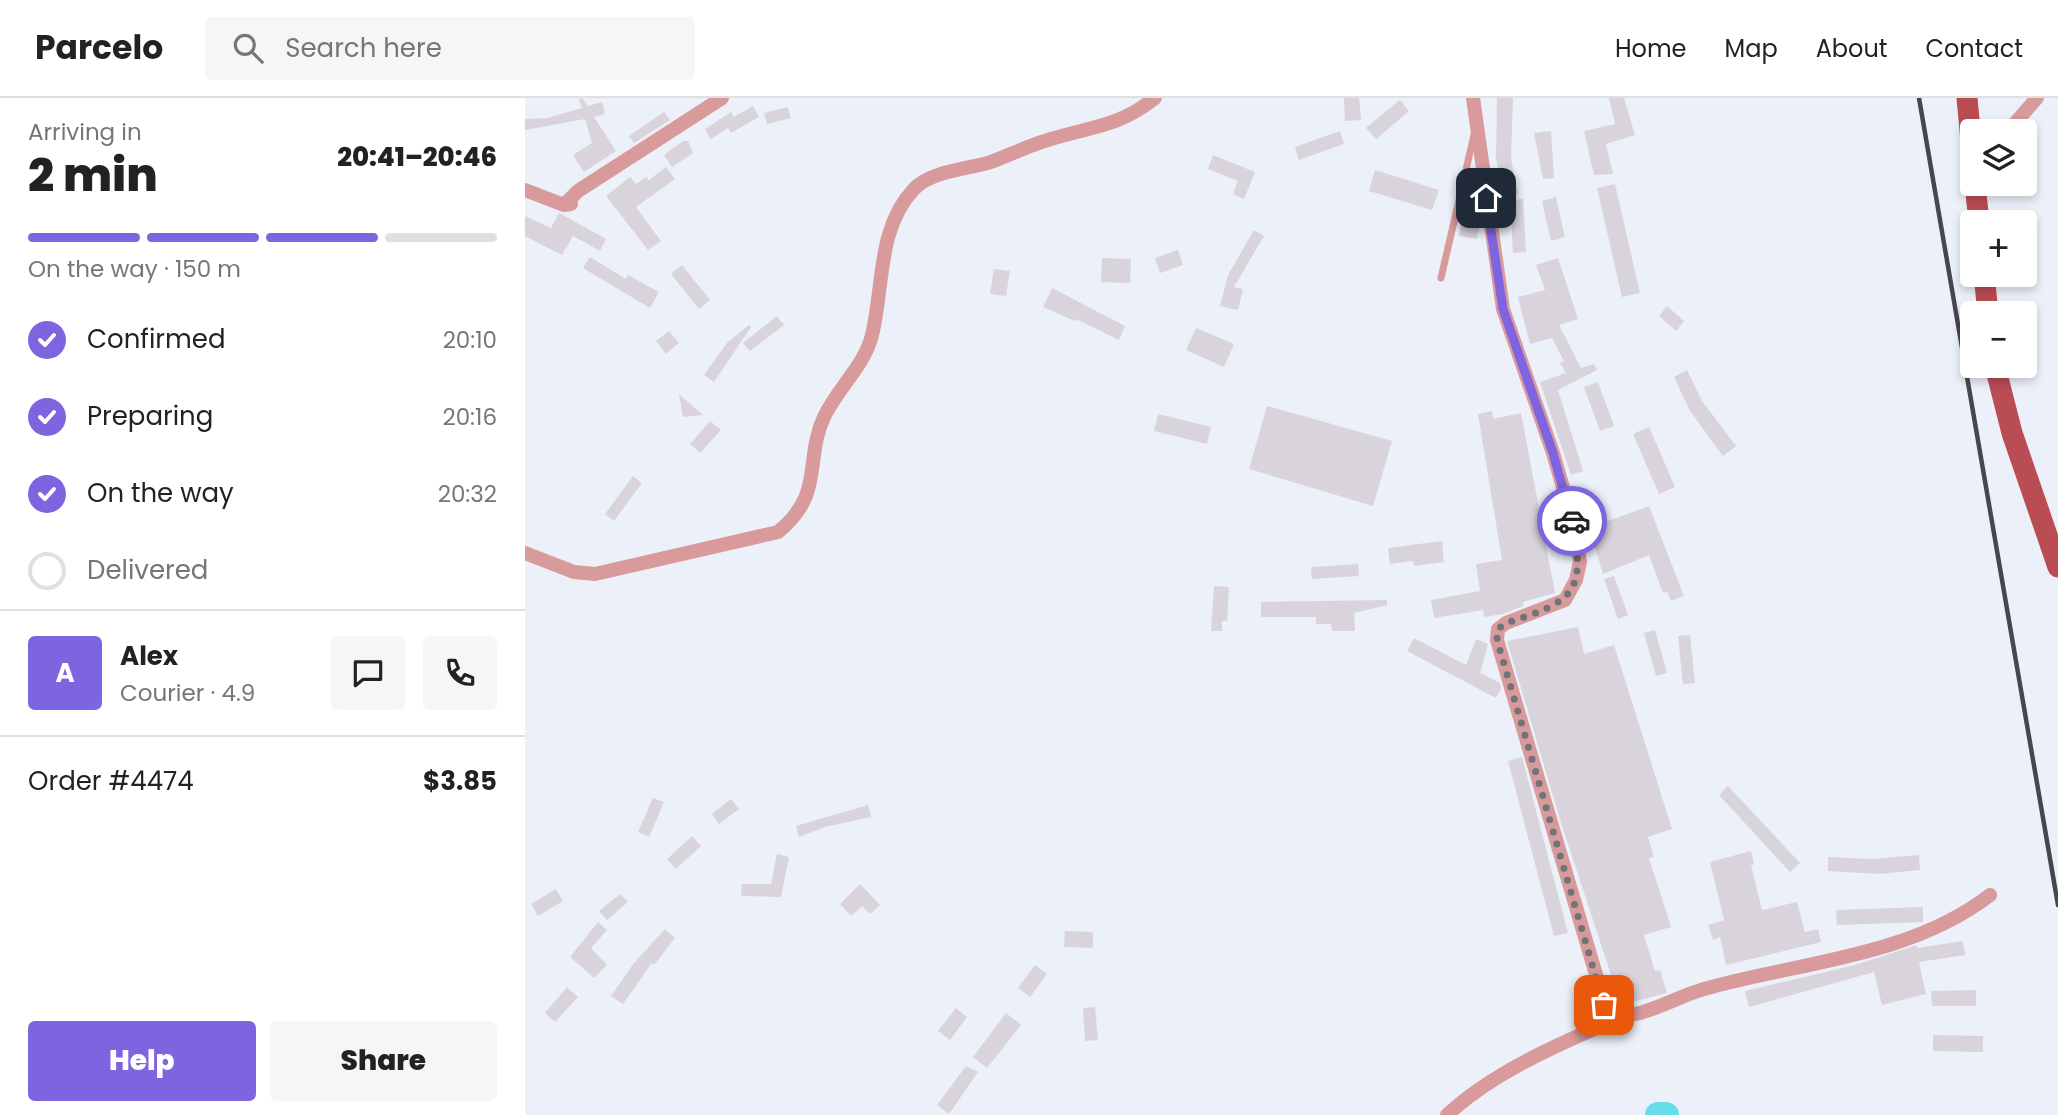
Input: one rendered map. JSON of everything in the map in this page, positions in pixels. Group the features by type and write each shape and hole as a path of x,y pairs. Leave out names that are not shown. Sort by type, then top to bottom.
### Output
{"main road":[{"path":"1967,98 1969,119"},
{"path":"1998,378 2012,433 2058,566"}],"street":[{"path":"564,205 589,184 722,98"},
{"path":"525,552 574,572 595,574 778,532 792,520 808,490 819,430 825,415 868,349 889,231 911,191 924,180 990,162 1041,142 1130,117 1155,98"},
{"path":"1447,1115 1462,1101 1501,1076 1603,1025 1608,1015 1497,640 1498,629 1506,623 1565,600 1576,580 1580,562 1573,522 1553,453 1503,309 1473,98"},
{"path":"2019,119 2037,98"},
{"path":"525,190 564,205 580,203"},
{"path":"1608,1015 1635,1015 1700,990 1899,942 1967,913 1990,895"}],"lane":[{"path":"1441,278 1476,124"}],"building":[{"path":"582,98 588,106 602,102 605,114 594,117 616,151 584,172 573,155 592,143 585,119 525,130 525,119 547,118 582,108 579,99"},
{"path":"1344,98 1359,98 1361,120 1345,121"},
{"path":"1497,98 1513,98 1511,159 1518,194 1504,197 1496,158"},
{"path":"1609,98 1624,98 1635,135 1606,144 1613,174 1594,175 1584,131 1615,124"},
{"path":"1400,100 1409,111 1376,139 1366,128"},
{"path":"753,106 759,117 731,133 728,128 711,139 705,129 731,112 734,117"},
{"path":"788,107 791,118 767,124 764,113"},
{"path":"664,112 670,120 634,143 629,136"},
{"path":"1340,131 1344,144 1299,160 1295,147"},
{"path":"1551,131 1554,178 1543,179 1534,133"},
{"path":"683,141 688,141 693,153 672,167 664,155"},
{"path":"1213,155 1255,172 1244,199 1233,194 1238,181 1208,169"},
{"path":"666,167 675,179 636,207 661,241 648,250 606,196 630,177 636,184 646,177 649,180"},
{"path":"1375,170 1439,190 1432,210 1369,191"},
{"path":"1615,184 1640,293 1622,297 1597,188"},
{"path":"1466,196 1477,198 1474,227 1479,228 1477,239 1459,236"},
{"path":"1556,197 1565,237 1551,241 1542,201"},
{"path":"1523,199 1526,252 1513,253 1510,200"},
{"path":"559,213 606,239 600,251 573,236 562,255 525,236 525,216 551,228"},
{"path":"1254,230 1264,236 1234,287 1243,289 1238,310 1220,306 1228,275"},
{"path":"1178,250 1183,265 1160,273 1155,258"},
{"path":"590,257 626,279 628,275 659,292 650,308 583,268"},
{"path":"1102,258 1131,259 1130,283 1101,282"},
{"path":"1558,258 1578,319 1559,325 1581,368 1594,364 1597,370 1558,390 1583,471 1571,475 1540,382 1566,373 1560,363 1564,361 1552,338 1530,344 1518,297 1545,290 1536,265"},
{"path":"682,265 710,300 699,309 671,274"},
{"path":"994,269 1010,271 1006,296 990,294"},
{"path":"1052,288 1125,326 1119,340 1076,319 1075,321 1043,307"},
{"path":"1667,306 1684,321 1676,331 1659,316"},
{"path":"777,316 784,325 750,351 743,343"},
{"path":"749,325 751,327 714,382 704,375 727,343"},
{"path":"1196,328 1234,344 1224,367 1186,350"},
{"path":"669,331 679,343 666,354 656,341"},
{"path":"1687,370 1702,401 1736,446 1723,456 1690,411 1674,377"},
{"path":"1598,382 1614,426 1600,431 1584,387"},
{"path":"679,394 703,415 683,417"},
{"path":"1267,406 1392,441 1373,506 1249,469"},
{"path":"1492,411 1493,419 1521,413 1555,593 1523,602 1523,606 1503,614 1484,617 1483,610 1434,618 1431,600 1480,591 1476,564 1502,560 1478,414"},
{"path":"1158,414 1211,427 1207,444 1154,431"},
{"path":"710,421 721,430 700,453 690,444"},
{"path":"1649,427 1675,487 1659,494 1633,434"},
{"path":"633,476 642,483 614,521 605,514"},
{"path":"1649,506 1684,596 1671,601 1667,592 1663,593 1649,555 1603,574 1589,528"},
{"path":"1442,541 1444,562 1414,566 1413,561 1390,564 1388,548"},
{"path":"1358,564 1359,576 1312,579 1311,567"},
{"path":"1614,576 1628,615 1618,619 1604,579"},
{"path":"1214,586 1229,587 1227,621 1222,621 1222,631 1211,631"},
{"path":"1387,600 1387,605 1354,613 1355,631 1332,631 1331,624 1316,624 1316,617 1261,617 1261,602"},
{"path":"1578,627 1584,654 1614,645 1672,829 1648,837 1654,857 1649,858 1671,927 1644,935 1655,971 1660,970 1667,993 1621,1005 1561,823 1507,641"},
{"path":"1655,630 1667,673 1656,676 1644,633"},
{"path":"1690,635 1695,683 1683,684 1678,636"},
{"path":"1414,638 1466,665 1476,639 1488,644 1480,673 1500,683 1501,689 1496,698 1407,651"},
{"path":"1522,757 1568,933 1554,936 1508,761"},
{"path":"1728,786 1800,863 1790,872 1719,795"},
{"path":"653,798 664,802 649,837 638,832"},
{"path":"731,799 739,809 719,824 712,814"},
{"path":"868,805 871,817 825,827 799,837 796,826"},
{"path":"692,836 701,846 676,869 667,859"},
{"path":"1751,851 1754,864 1751,865 1762,910 1797,902 1805,932 1818,929 1821,942 1726,965 1720,937 1713,940 1708,925 1724,920 1710,862"},
{"path":"777,854 789,857 781,897 741,896 742,884 771,884"},
{"path":"1919,855 1920,870 1878,874 1828,871 1828,857 1871,859"},
{"path":"860,884 880,905 870,914 862,906 851,916 840,904"},
{"path":"556,889 563,901 538,916 531,904"},
{"path":"620,894 628,902 607,920 599,911"},
{"path":"1923,907 1923,922 1837,925 1836,910"},
{"path":"598,922 607,930 591,948 607,965 594,978 570,957"},
{"path":"665,929 675,938 654,965 652,963 623,1004 611,996 634,963"},
{"path":"1065,931 1093,932 1093,948 1064,947"},
{"path":"1963,941 1965,955 1919,962 1926,994 1882,1005 1874,972 1749,1007 1745,991 1855,965 1917,945 1917,948"},
{"path":"1035,965 1047,974 1030,997 1018,988"},
{"path":"567,987 578,997 555,1022 545,1013"},
{"path":"1976,990 1976,1006 1932,1006 1931,991"},
{"path":"1095,1007 1098,1040 1085,1041 1083,1008"},
{"path":"956,1008 967,1017 950,1040 938,1031"},
{"path":"1006,1013 1021,1025 987,1068 973,1057"},
{"path":"1933,1035 1983,1036 1983,1052 1933,1051"},
{"path":"966,1066 978,1072 949,1114 937,1105"}],"waterway":[{"path":"1658,1115 1666,1115"}],"railway":[{"path":"1919,98 2058,905"}],"way so far":[{"path":"1572,521 1580,562 1576,580 1565,600 1506,623 1498,629 1497,640 1604,1005"}],"route":[{"path":"1486,198 1503,309 1553,453 1572,521"}]}
